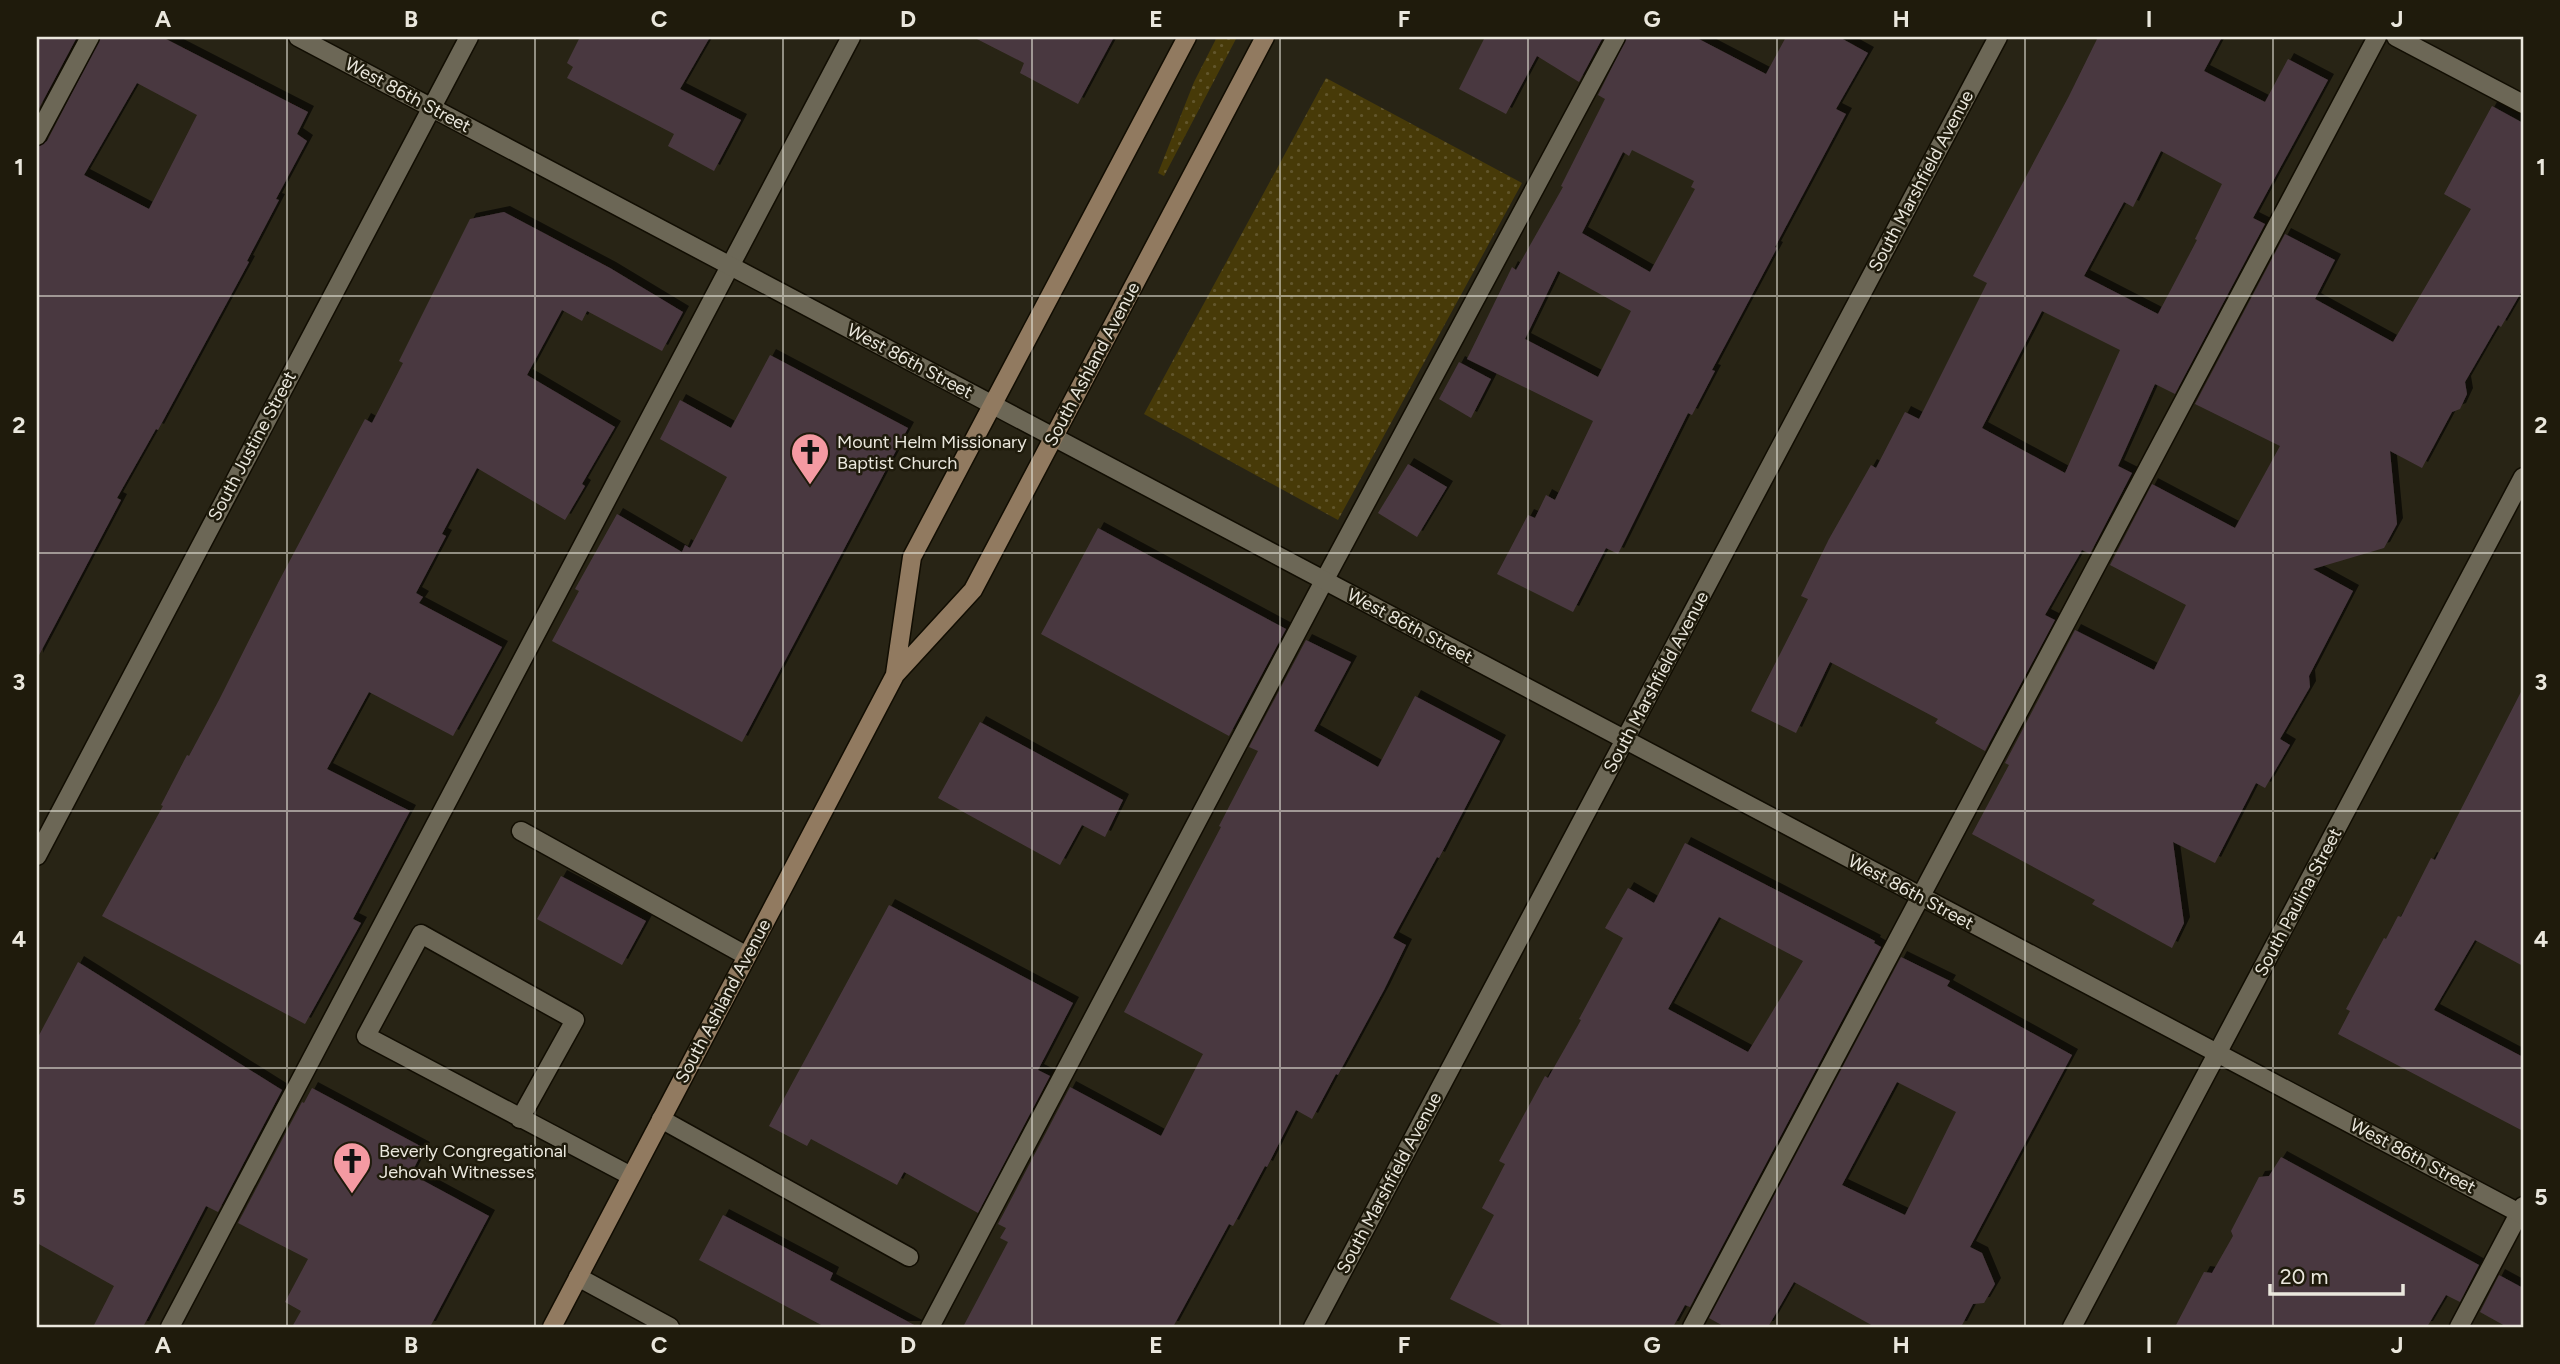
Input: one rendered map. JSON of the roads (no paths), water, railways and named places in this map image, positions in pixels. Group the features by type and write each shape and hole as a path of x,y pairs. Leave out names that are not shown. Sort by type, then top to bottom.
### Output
{"main road":[{"name":"South Ashland Avenue","path":"895,675 912,557 1187,37"},
{"name":"South Ashland Avenue","path":"552,1327 895,675 973,590 1265,37"}],"street":[{"path":"37,136 90,37"},
{"name":"West 86th Street","path":"298,37 2217,1054 2522,1211"},
{"name":"South Justine Street","path":"37,856 468,37"},
{"path":"170,1327 851,37"},
{"path":"930,1327 1616,37"},
{"name":"South Marshfield Avenue","path":"1313,1327 1998,37"},
{"path":"1692,1327 2377,37"},
{"path":"2396,37 2523,104"},
{"name":"South Paulina Street","path":"2073,1327 2523,477"},
{"path":"521,831 747,956"},
{"path":"520,1119 575,1020 421,934 366,1036 520,1119 631,1177"},
{"path":"661,1119 909,1257"},
{"path":"2459,1327 2522,1211"},
{"path":"578,1277 670,1327"}],"place":[{"name":"Mount Helm Missionary Baptist Church","path":"810,486"},
{"name":"Beverly Congregational Jehovah Witnesses","path":"352,1195"}]}
